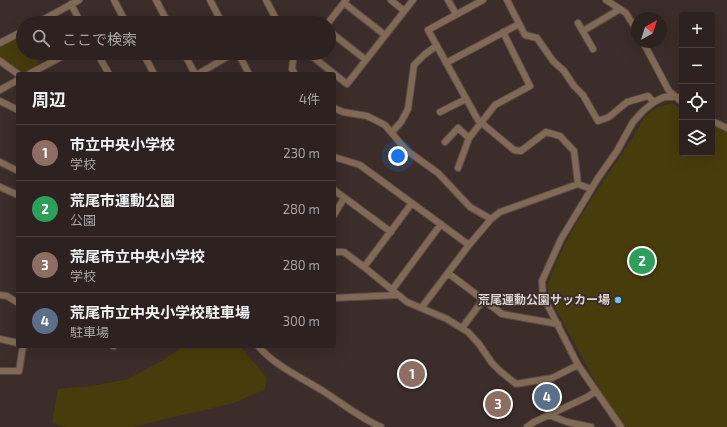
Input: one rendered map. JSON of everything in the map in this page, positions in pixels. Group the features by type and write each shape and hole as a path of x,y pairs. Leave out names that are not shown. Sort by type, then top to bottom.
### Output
{"street":[{"path":"50,16 80,0"},
{"path":"114,0 122,16"},
{"path":"156,0 164,16"},
{"path":"210,0 218,16"},
{"path":"266,0 274,16"},
{"path":"390,0 404,11"},
{"path":"336,75 347,84 413,0"},
{"path":"448,0 456,14"},
{"path":"482,0 428,30 436,46 481,123 514,150 521,152 546,132 560,136 574,151 578,184"},
{"path":"507,0 525,35 537,38 553,61 564,70 574,86 583,94 598,121 609,117 627,102 648,96 654,102"},
{"path":"606,0 626,13 631,20"},
{"path":"333,16 345,1 385,35"},
{"path":"71,4 77,16"},
{"path":"583,31 620,9"},
{"path":"578,23 593,49"},
{"path":"446,63 519,24"},
{"path":"458,168 469,138 495,105 530,86 503,32"},
{"path":"0,43 16,35"},
{"path":"336,36 366,60"},
{"path":"392,132 401,122 408,109 414,65 436,46"},
{"path":"646,48 669,91 677,97"},
{"path":"33,72 56,60"},
{"path":"101,60 108,72"},
{"path":"147,60 153,72"},
{"path":"188,60 194,72"},
{"path":"201,72 222,60"},
{"path":"242,60 248,72"},
{"path":"293,60 292,69 294,72"},
{"path":"317,60 332,72"},
{"path":"0,61 16,73"},
{"path":"0,90 16,81"},
{"path":"621,427 578,365 543,296 542,281 561,239 591,189 617,151 633,122 643,110 654,102 664,97 677,97"},
{"path":"440,112 466,99"},
{"path":"0,101 16,109"},
{"path":"336,109 343,112 367,116 385,125 406,150 438,173 470,207 491,219"},
{"path":"715,122 727,128"},
{"path":"445,142 458,128 469,138"},
{"path":"336,158 360,165 469,245"},
{"path":"0,162 16,169"},
{"path":"422,308 469,245 491,219 500,212 578,184 591,189"},
{"path":"0,187 16,194"},
{"path":"336,192 391,232"},
{"path":"336,212 344,198"},
{"path":"364,266 412,203"},
{"path":"392,290 440,224"},
{"path":"336,252 344,252 364,266 407,302 447,319 468,332 479,344 492,363 516,384 552,378 578,365"},
{"path":"448,274 502,314 558,324"},
{"path":"0,295 7,296 16,302"},
{"path":"336,298 398,295"},
{"path":"462,328 484,300"},
{"path":"0,339 16,343"},
{"path":"0,371 19,371 22,348"},
{"path":"260,348 264,354 277,364 381,427"},
{"path":"527,427 596,391"},
{"path":"550,415 567,422 591,427"}],"shaded area":[{"path":"16,38 16,60 37,60 40,66 27,72 20,72 0,57 0,47"},
{"path":"672,103 679,107 679,156 715,156 715,127 727,132 727,427 625,427 607,402 596,383 551,300 547,287 563,248 583,212 642,122 648,114 662,106"},
{"path":"181,348 242,348 267,378 265,389 234,403 132,427 65,427 52,423 58,389 92,386 128,379 163,360"}],"place":[{"name":"荒尾市運動公園","path":"642,261"},
{"name":"荒尾運動公園サッカー場","path":"618,300"},
{"name":"市立中央小学校","path":"412,374"},
{"name":"荒尾市立中央小学校駐車場","path":"547,397"},
{"name":"荒尾市立中央小学校","path":"498,404"}]}
